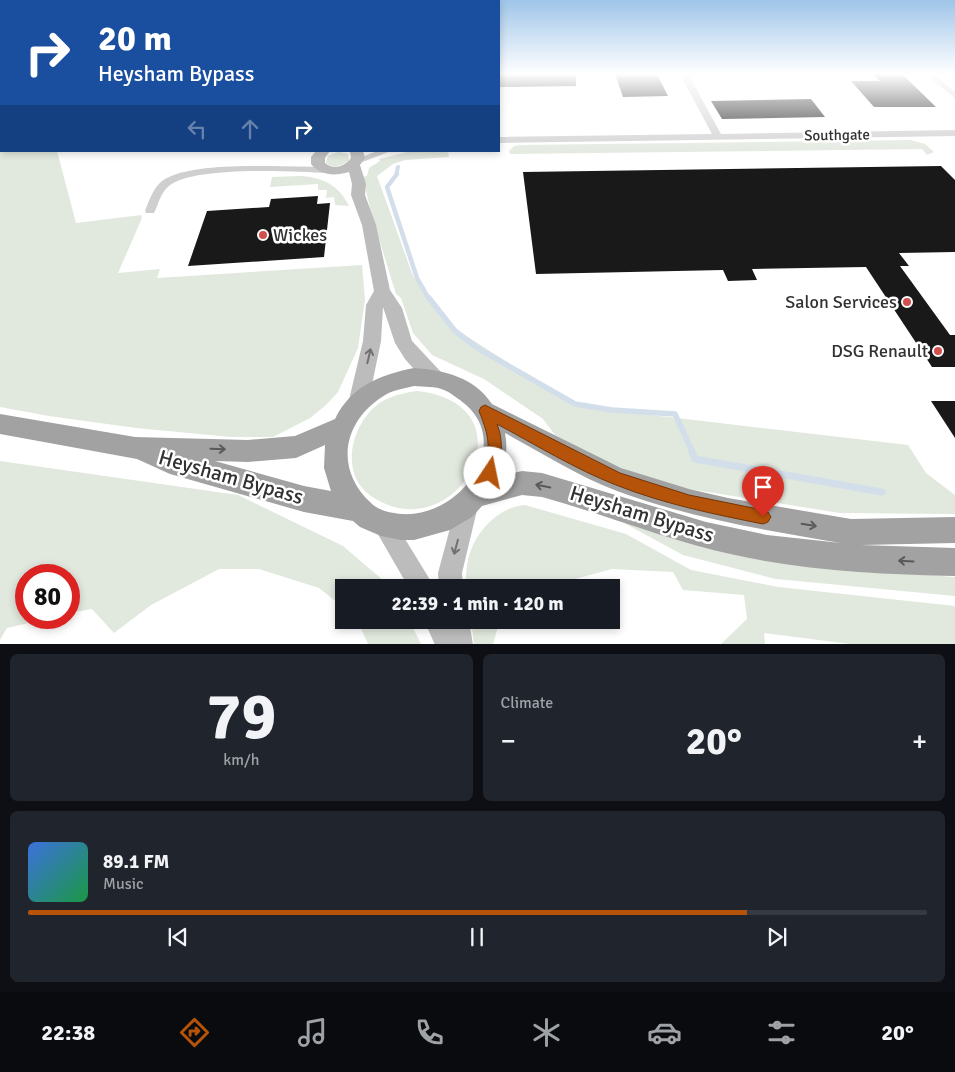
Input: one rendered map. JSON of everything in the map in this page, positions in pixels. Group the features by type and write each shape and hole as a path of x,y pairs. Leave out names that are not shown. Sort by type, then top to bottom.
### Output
{"highway":[{"path":"414,377 434,378 454,384 472,395 485,411 493,430 495,451 490,473 473,500 448,519 427,526 405,528 383,524 369,518 357,509 343,491 335,470 335,448 341,427 358,404 374,390 393,382 414,377"},
{"name":"Heysham Bypass","path":"485,411 585,464 618,479 689,502 728,511 851,532 955,530"},
{"name":"Heysham Bypass","path":"0,424 134,448 248,451 285,450 309,443 341,427"},
{"name":"Heysham Bypass","path":"134,448 170,462 304,499 357,509"},
{"name":"Heysham Bypass","path":"473,500 522,483 542,485 690,531 768,548 897,561 955,562"}],"main road":[{"path":"321,153 318,164 358,195"},
{"path":"328,170 345,170 356,159"},
{"path":"356,159 358,195 369,224 382,291 393,308 404,343 411,354 434,378"},
{"path":"358,404 372,341 375,305 382,291"},
{"path":"450,579 450,573 473,500"},
{"path":"383,524 417,579"},
{"path":"442,629 449,644"},
{"path":"458,629 460,644"}],"street":[{"path":"700,104 719,138"},
{"name":"Southgate","path":"500,140 955,133"},
{"path":"356,159 382,152"},
{"path":"284,169 321,153"},
{"path":"150,211 158,192 166,183 185,174 284,169 328,170"}],"shaded area":[{"path":"911,140 925,144 934,152 927,155 922,149 510,154 509,151 514,146 521,145"},
{"path":"0,152 57,152 76,223 141,215 142,218 118,273 160,269 157,278 362,265 365,300 358,348 338,392 310,418 273,437 231,437 136,428 0,407"},
{"path":"338,152 348,154 349,160 338,166 326,163 328,156"},
{"path":"407,152 448,152 449,157 405,160 393,164 377,176 413,276 454,328 575,406 908,445 926,473 955,495 955,514 840,513 670,486 597,458 555,435 543,419 484,379 432,355 413,333 401,298 396,294 371,213 363,177 367,176 369,168 380,161 379,159"},
{"path":"300,176 316,178 329,183 340,193 349,206 335,205 334,197 326,198 327,190 318,190 318,184 270,187 272,177"},
{"path":"417,391 453,402 473,421 478,445 471,470 455,492 431,506 403,509 371,496 361,487 352,463 352,450 361,424 378,404 396,395"},
{"path":"0,461 238,495 343,546 382,579 335,579 335,601 319,588 259,569 219,569 151,605 114,633 92,609 80,611 80,564 15,564 15,626 7,628 0,640"},
{"path":"525,505 626,534 691,570 778,587 955,606 955,644 850,644 764,633 765,644 721,644 747,619 744,595 683,590 673,572 612,569 575,579 465,579 471,550 482,531 497,516 515,507"},
{"path":"624,523 893,573 955,577 955,596 776,579 683,555"},
{"path":"361,629 414,629 421,644 368,644"},
{"path":"472,629 498,629 493,644 474,644"}],"building":[{"path":"713,104 815,104 825,117 722,119"},
{"path":"871,104 933,104 936,107 874,107"},
{"path":"941,166 955,180 955,252 899,253 909,266 900,266 950,335 955,335 955,367 932,367 866,267 752,269 757,280 728,281 723,270 536,274 523,172"},
{"name":"Wickes","path":"318,196 317,204 330,203 324,257 188,266 207,211 269,207 271,199"},
{"path":"931,401 955,401 955,438"}],"waterway":[{"path":"396,175 398,167"},
{"path":"397,174 387,187 417,278 429,299"},
{"path":"429,298 455,331 479,349 575,404 612,410 675,414 693,453"},
{"path":"692,452 695,459 882,492"}],"place":[{"name":"Wickes","path":"263,235"},
{"name":"Salon Services","path":"907,302"},
{"name":"DSG Renault","path":"938,351"}],"route":[{"path":"490,473 495,451 493,430 485,411 585,464 618,479 689,502 763,517"}]}
